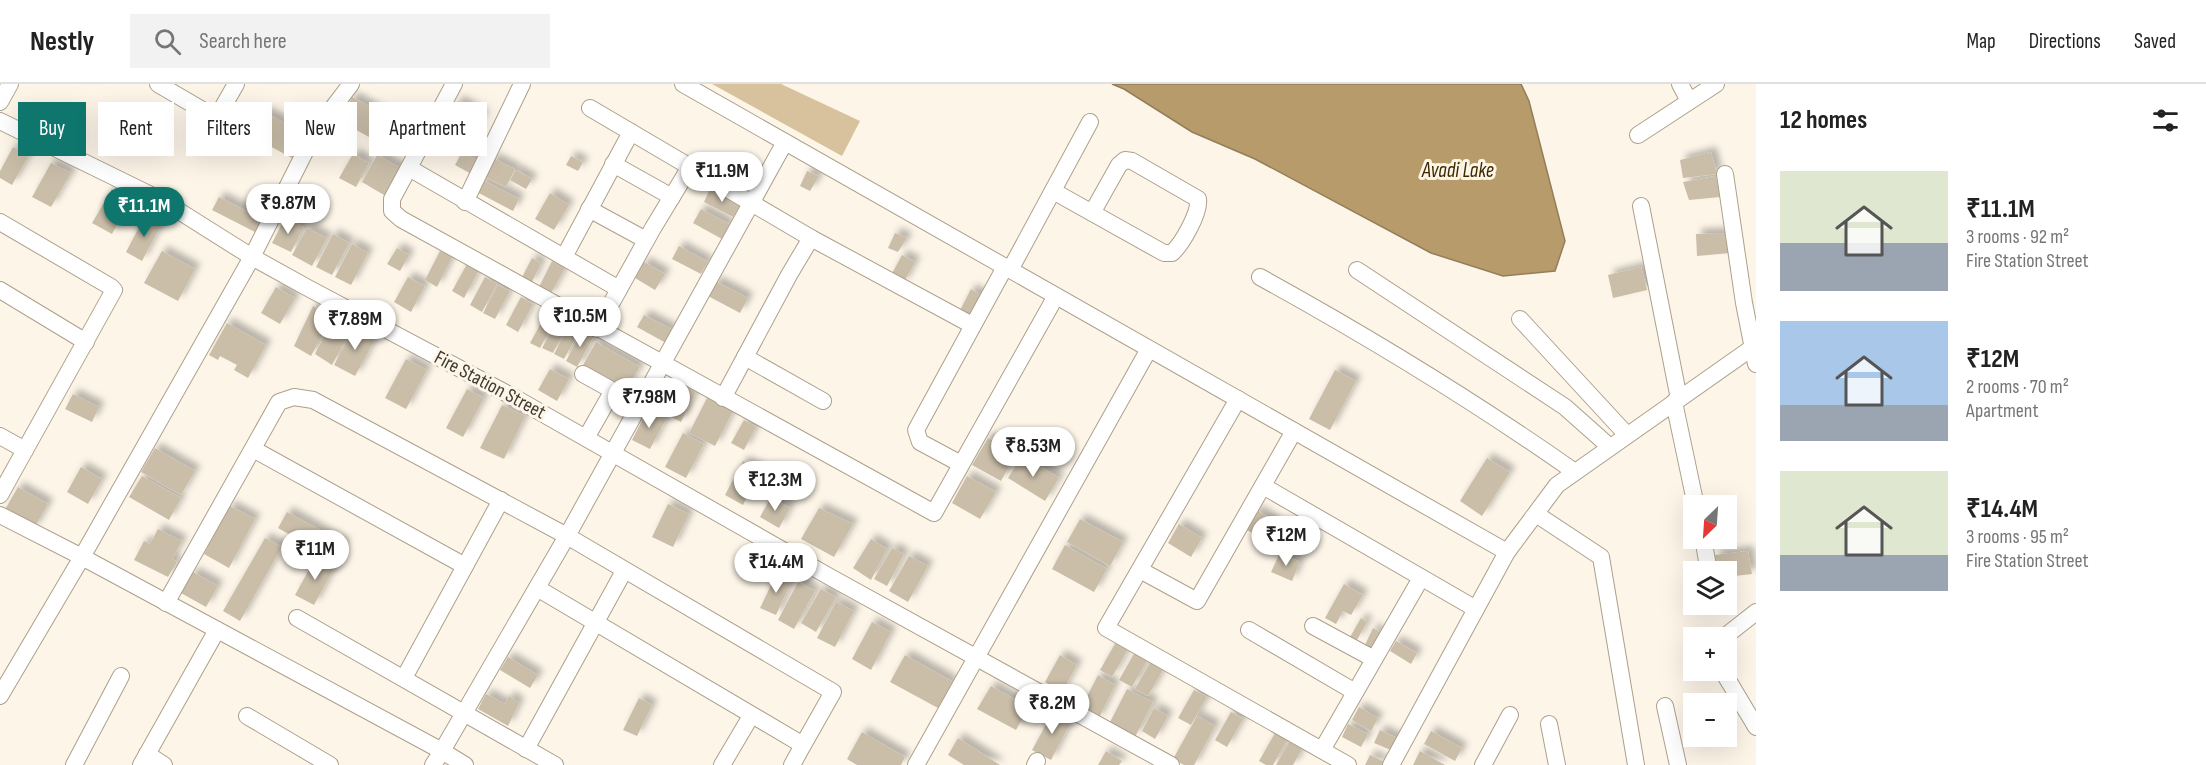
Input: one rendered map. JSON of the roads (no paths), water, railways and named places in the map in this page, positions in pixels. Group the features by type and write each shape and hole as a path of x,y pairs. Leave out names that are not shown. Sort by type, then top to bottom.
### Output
{"street":[{"path":"0,102 10,84"},
{"path":"158,84 189,102"},
{"path":"225,102 236,84"},
{"path":"0,696 82,557 252,257 316,130 351,84"},
{"path":"454,84 392,199 392,211 400,219 934,513 1056,296"},
{"path":"465,202 522,84"},
{"path":"683,84 1507,552"},
{"path":"1680,84 1689,101"},
{"path":"1638,135 1716,84"},
{"path":"590,108 812,238 972,325"},
{"name":"Fire Station Street","path":"0,121 163,201 252,257 517,399 830,577 1171,765"},
{"path":"961,464 920,442 916,430 972,325 1053,191 1090,122"},
{"path":"564,257 631,132"},
{"path":"438,758 567,536 785,142"},
{"path":"1053,191 1092,213 1164,253 1172,253 1178,247 1199,206 1198,199 1132,161 1125,160 1119,165 1092,213"},
{"path":"613,164 672,196"},
{"path":"597,329 690,166"},
{"path":"409,168 619,289"},
{"path":"1725,174 1744,303 1755,346 1756,364"},
{"path":"1641,206 1694,495"},
{"path":"590,209 646,240"},
{"path":"0,222 113,288 86,342 1,490"},
{"path":"723,398 812,238"},
{"path":"1357,270 1565,407 1610,447"},
{"path":"1260,278 1367,337 1497,418 1575,472"},
{"path":"0,290 86,342"},
{"path":"1520,319 1627,435"},
{"path":"1391,765 1507,552 1557,485 1755,346"},
{"path":"916,765 1149,349"},
{"path":"745,357 824,401"},
{"path":"583,374 610,389 611,394 586,438"},
{"path":"166,603 279,402 294,397 313,400 567,536 833,692 792,765"},
{"path":"1238,399 1106,628 1348,765"},
{"path":"1140,570 1197,601 1294,431"},
{"path":"0,436 25,450"},
{"path":"253,450 465,566"},
{"path":"1263,486 1476,609"},
{"path":"404,678 501,500"},
{"path":"1536,514 1601,557 1636,765"},
{"path":"0,515 216,630 438,758 465,765"},
{"path":"526,749 624,571"},
{"path":"1322,750 1421,578"},
{"path":"537,588 594,624 803,746"},
{"path":"1737,627 1756,612"},
{"path":"297,618 555,765"},
{"path":"1313,626 1374,659"},
{"path":"164,765 144,760 216,630"},
{"path":"1249,630 1355,692"},
{"path":"74,765 121,676"},
{"path":"1729,681 1756,727"},
{"path":"1665,706 1678,765"},
{"path":"1483,765 1510,715"},
{"path":"247,716 330,765"},
{"path":"722,765 752,716"},
{"path":"1549,724 1557,765"}],"water":[{"name":"Avadi Lake","path":"1112,84 1521,84 1529,101 1565,241 1555,271 1503,276 1431,253 1255,159 1192,132 1124,89"}]}
